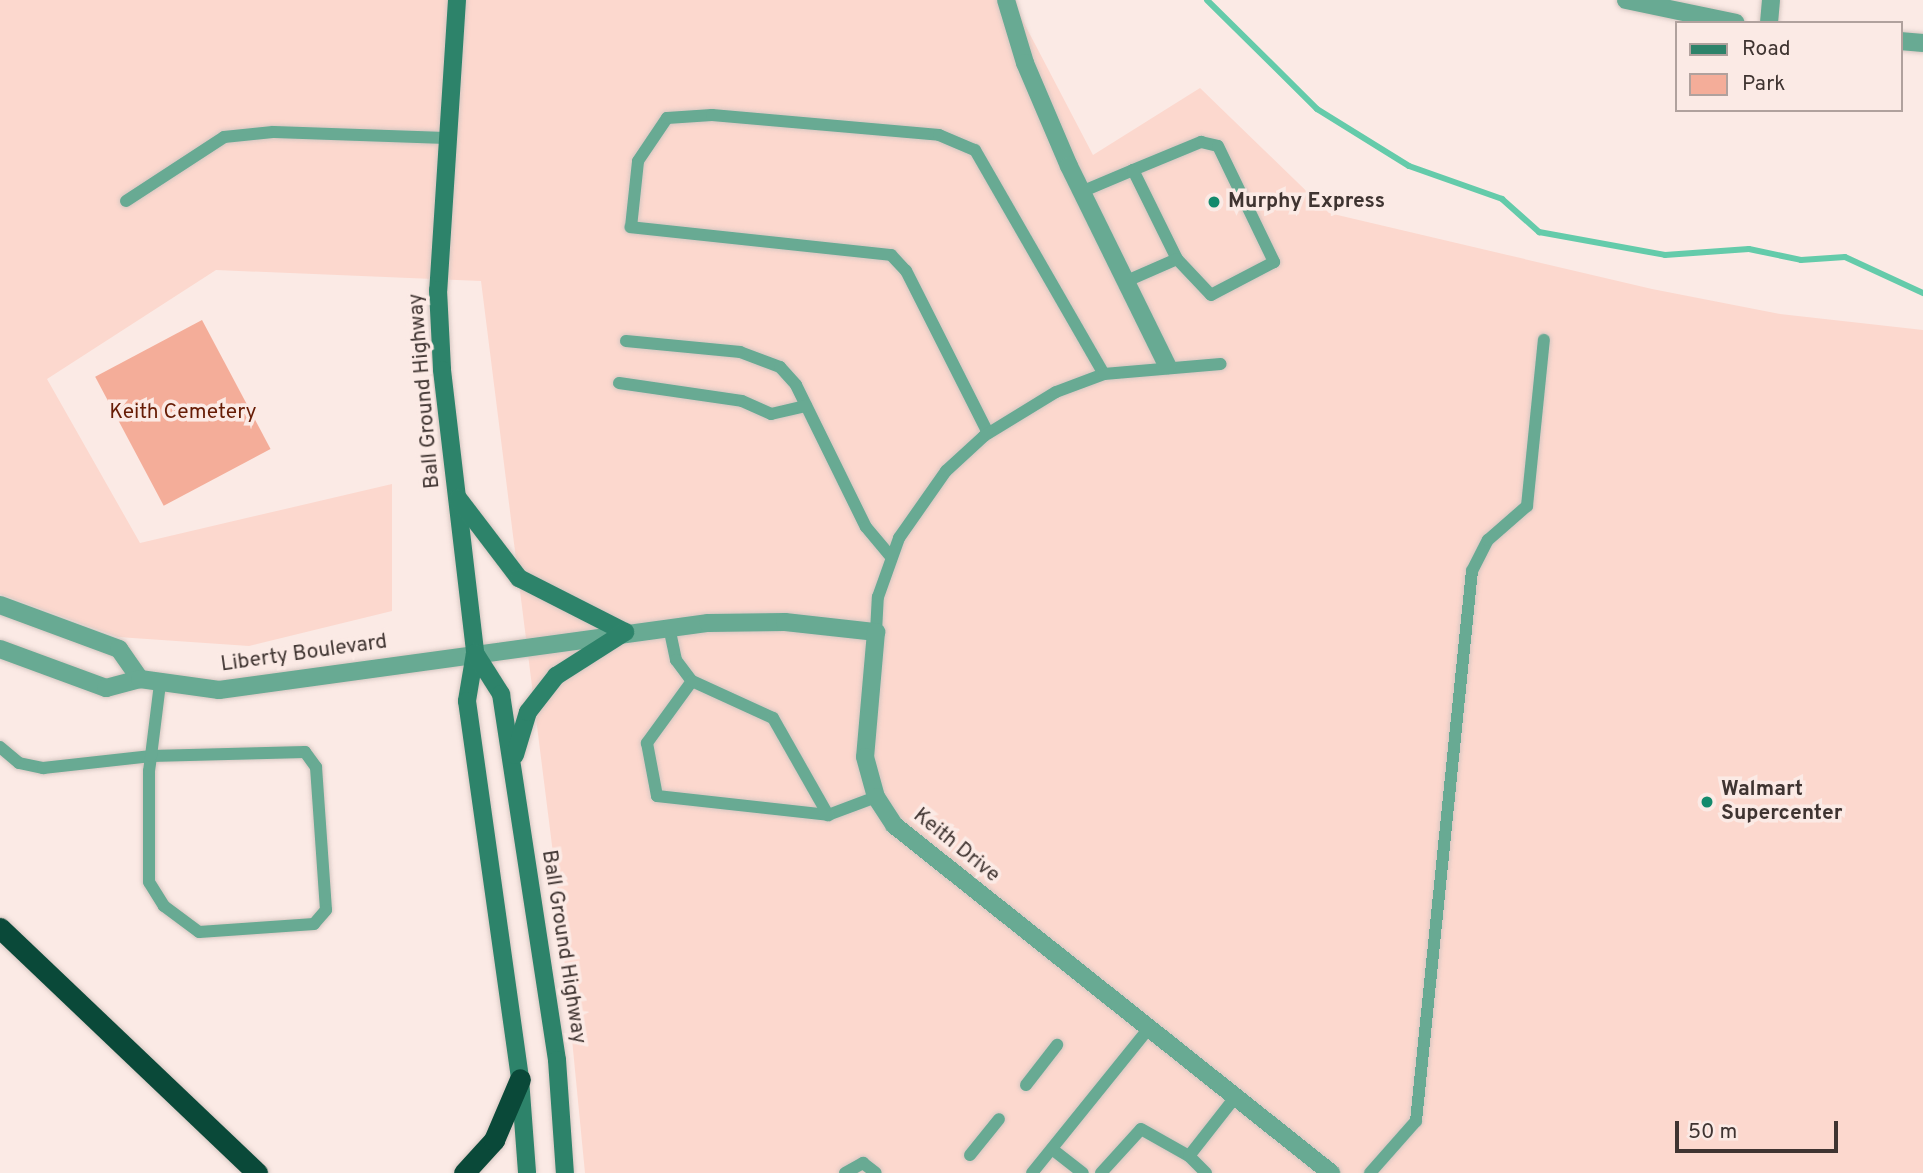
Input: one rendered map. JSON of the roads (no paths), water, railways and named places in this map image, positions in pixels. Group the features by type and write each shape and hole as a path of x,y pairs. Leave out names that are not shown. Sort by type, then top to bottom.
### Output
{"highway":[{"path":"0,928 257,1173"},
{"path":"464,1173 494,1140 520,1079"}],"main road":[{"name":"Ball Ground Highway","path":"457,0 438,290 456,496 475,653 467,701 520,1079 527,1173"},
{"path":"456,496 519,578 625,632"},
{"path":"512,765 520,732 540,694 578,659 625,632"},
{"name":"Ball Ground Highway","path":"475,653 501,694 557,1060 565,1173"}],"street":[{"path":"1006,0 1030,79 1124,282 1167,365"},
{"path":"1626,0 1726,21"},
{"path":"1769,21 1771,0"},
{"path":"1902,41 1923,43"},
{"path":"0,605 119,649 141,679"},
{"path":"475,653 669,627 785,622 876,632"},
{"name":"Keith Drive","path":"876,632 865,757 876,797 921,849 1150,1027 1331,1173"},
{"name":"Liberty Boulevard","path":"0,649 106,688 141,679 160,684 235,689 475,653"}],"lane":[{"path":"988,433 906,271 891,255 631,227 638,161 667,118 712,115 939,135 975,150 1104,374"},
{"path":"126,201 224,137 273,132 447,138"},
{"path":"1081,192 1133,170 1201,142 1218,146 1274,262 1211,295 1177,258 1133,170"},
{"path":"1124,282 1177,258"},
{"path":"1370,1173 1416,1121 1472,570 1488,540 1527,506 1544,340"},
{"path":"626,341 760,356 788,374 858,513 891,557"},
{"path":"876,632 878,597 891,557 928,494 988,433 1056,392 1104,374 1167,365 1221,364"},
{"path":"619,383 742,401 771,414 806,406"},
{"path":"669,627 676,660 692,681 772,718 828,815"},
{"path":"692,681 647,743 657,796 828,815 876,797"},
{"path":"0,747 19,763 43,768 151,756 305,752 316,767 326,910 314,924 199,932 164,906 149,883 151,756 160,684"},
{"path":"1032,1173 1150,1027"},
{"path":"1026,1085 1057,1045"},
{"path":"1189,1156 1236,1096"},
{"path":"970,1155 999,1119"},
{"path":"1101,1173 1141,1129 1189,1156 1206,1173"},
{"path":"1052,1149 1083,1173"},
{"path":"845,1173 863,1163 876,1173"}],"waterway":[{"path":"1207,0 1317,109 1409,166 1502,199 1539,232 1665,255 1749,249 1801,260 1845,257 1923,293"}],"place":[{"name":"Murphy Express","path":"1214,202"},
{"name":"Walmart Supercenter","path":"1707,802"}],"park label":[{"name":"Keith Cemetery","path":"183,413"}]}
